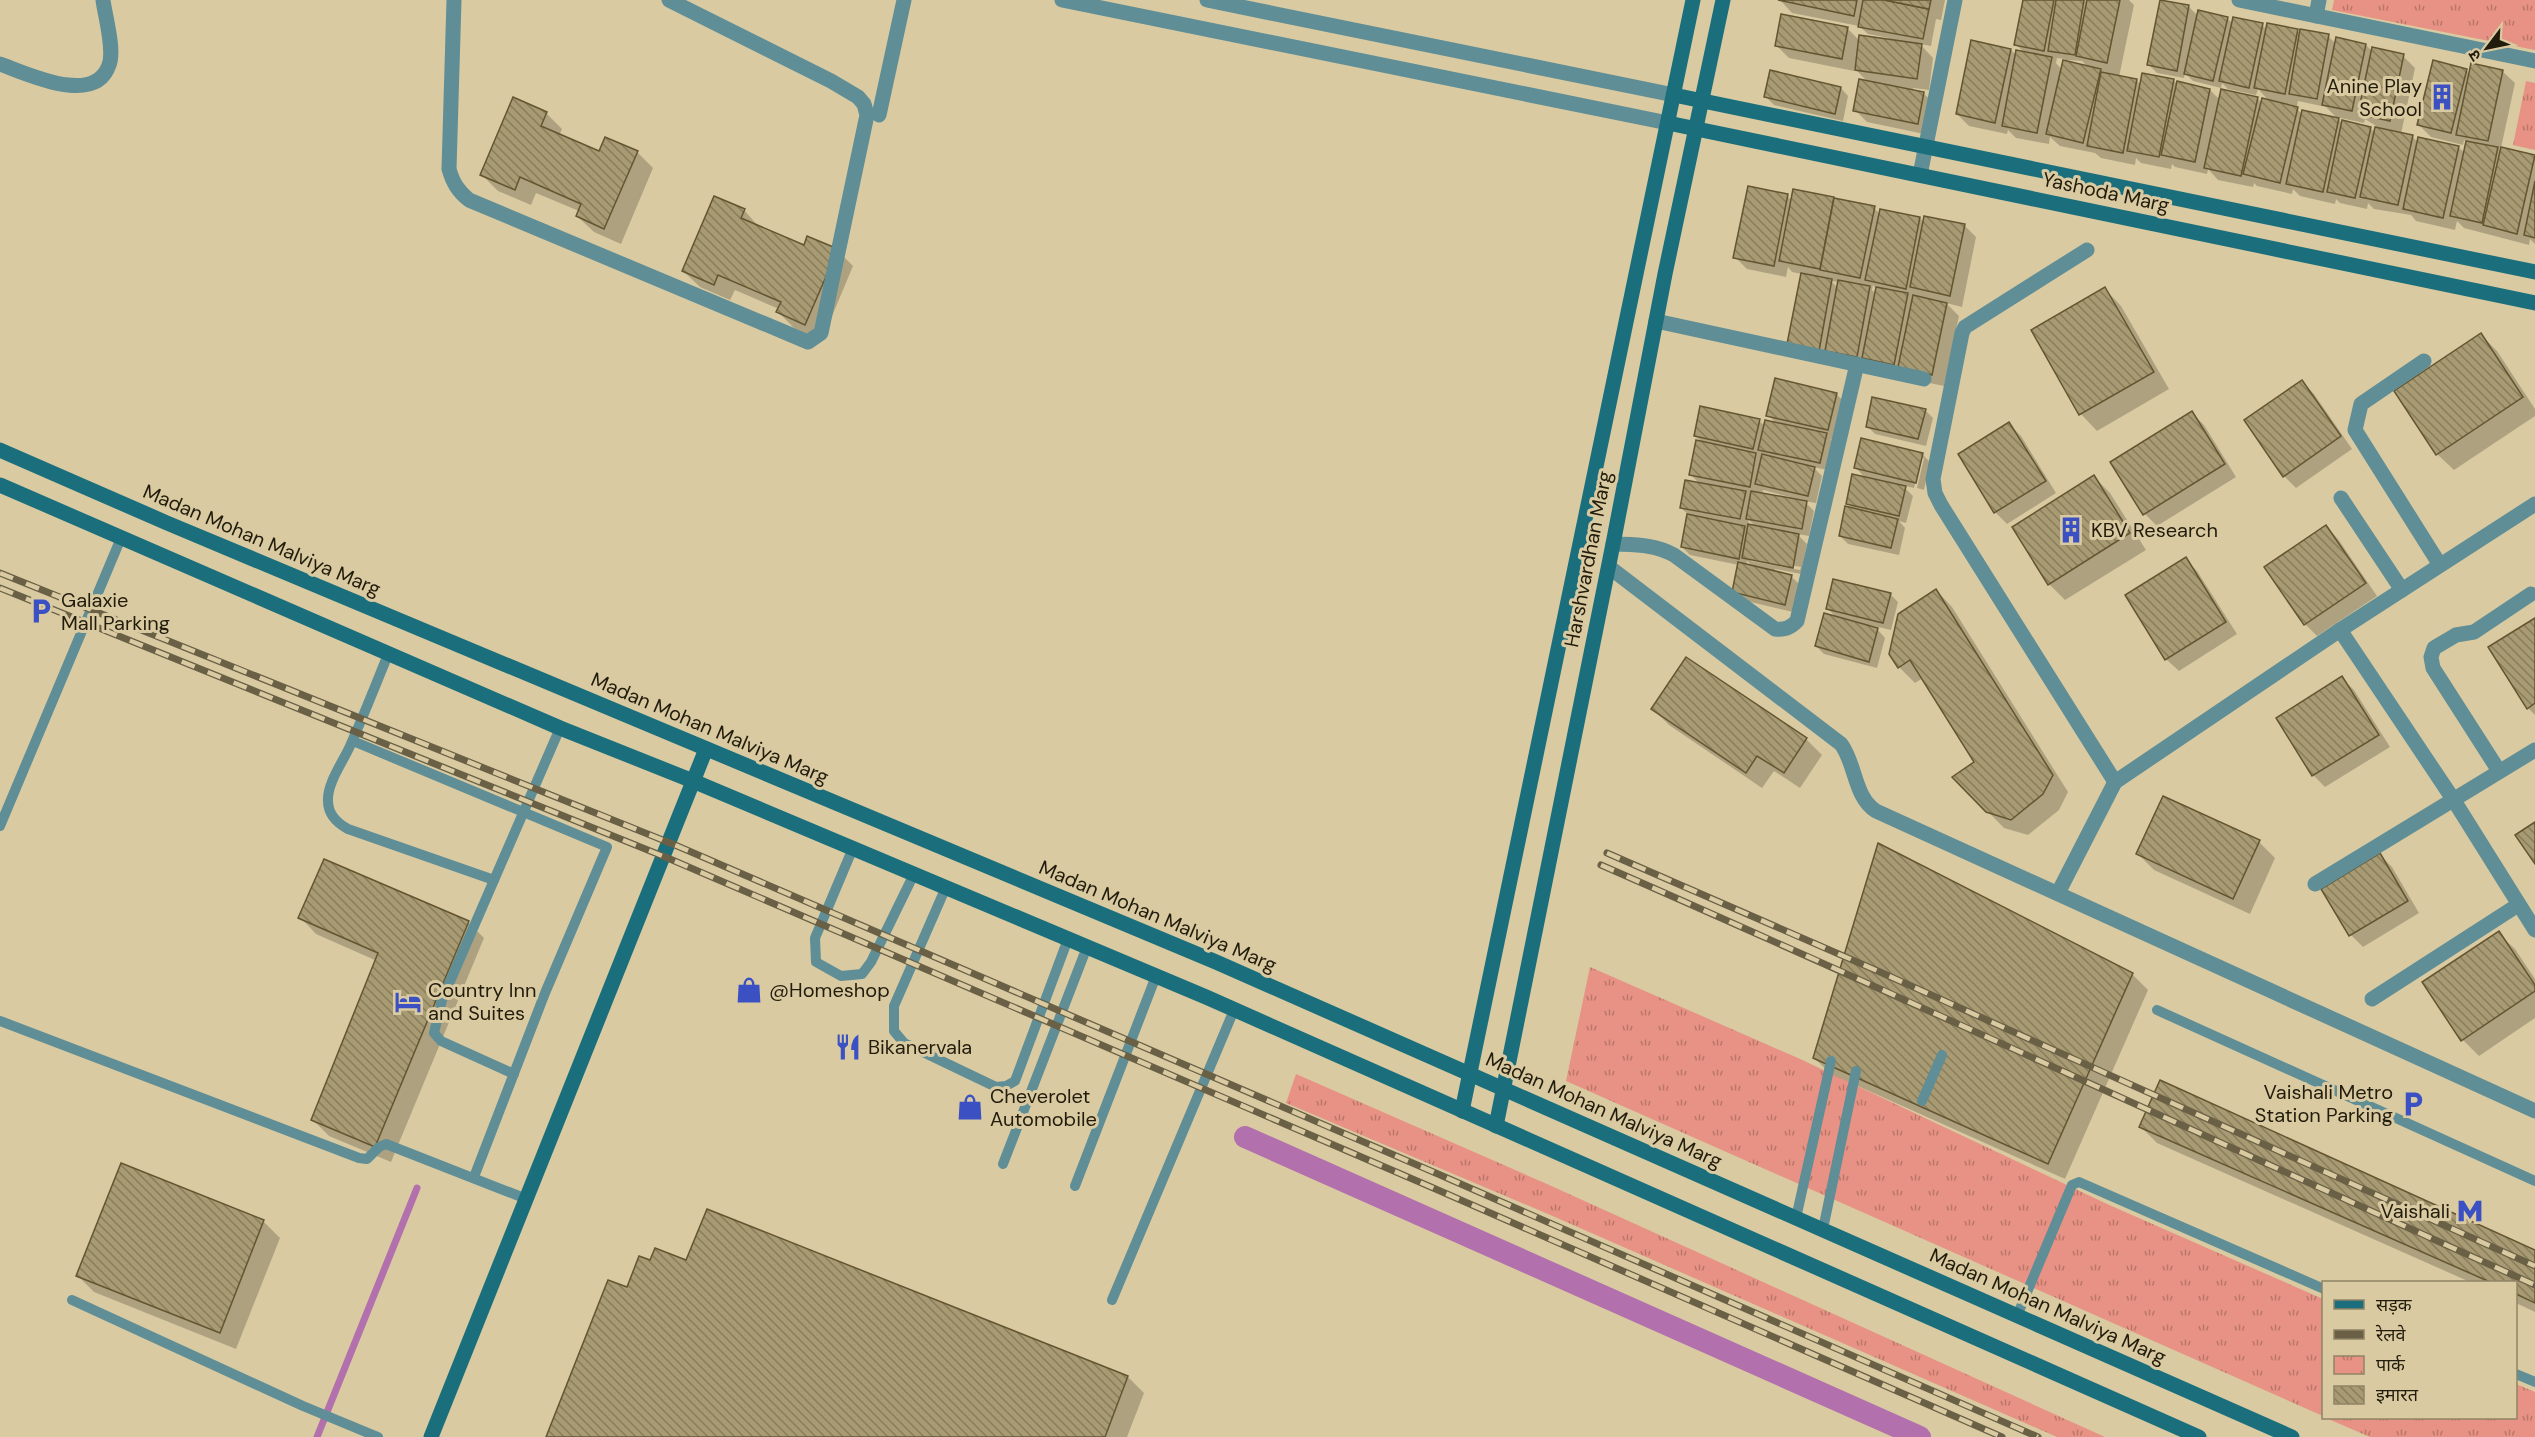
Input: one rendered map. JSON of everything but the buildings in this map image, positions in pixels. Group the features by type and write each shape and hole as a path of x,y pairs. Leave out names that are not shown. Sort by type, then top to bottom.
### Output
{"main road":[{"name":"Harshvardhan Marg","path":"1462,1111 1693,0"},
{"name":"Harshvardhan Marg","path":"1496,1126 1609,567 1656,321 1723,0"},
{"name":"Yashoda Marg","path":"1674,95 2535,272"},
{"name":"Yashoda Marg","path":"1668,123 2535,303"},
{"name":"Madan Mohan Malviya Marg","path":"0,450 178,528 1216,963 2292,1437"},
{"path":"0,485 560,728 693,781 1156,976 2199,1437"},
{"path":"431,1437 706,749"}],"street":[{"path":"0,64 59,85 79,87 99,79 109,65 110,47 103,0"},
{"path":"454,0 449,169 454,185 468,200 808,342 821,333 867,115 864,104 858,97 831,81 674,1"},
{"path":"879,115 904,0"},
{"path":"1062,0 1668,123"},
{"path":"1207,0 1674,95"},
{"path":"1920,175 1955,0"},
{"path":"2240,0 2535,61"},
{"path":"2316,16 2319,0"},
{"path":"2087,250 1965,327 1933,479 1935,493 1941,505 2115,782"},
{"path":"1656,321 1924,379"},
{"path":"2424,361 2361,404 2355,430 2440,565"},
{"path":"1613,544 1660,547 1775,629 1783,630 1791,627 1797,621 1857,364"},
{"path":"2342,498 2402,590"},
{"path":"2058,893 2115,782 2340,630 2535,504"},
{"path":"1609,567 1841,744 1847,753 1864,800 1870,807 2535,1111"},
{"path":"2499,771 2433,668 2430,657 2434,648 2456,635 2474,632 2531,594"},
{"path":"2340,630 2452,799 2535,930"},
{"path":"2315,884 2535,750"},
{"path":"2372,999 2518,905"}],"lane":[{"path":"0,826 121,538"},
{"path":"389,652 353,741 331,785 327,799 330,812 338,823 348,829 494,880"},
{"path":"514,1074 441,1041 434,1033 442,1000 560,728"},
{"path":"353,741 523,810 607,848 545,993 474,1177"},
{"path":"853,848 815,938 816,962 842,976 862,974 871,962 914,874"},
{"path":"946,887 894,1006 894,1031 904,1043 996,1086 1006,1086 1015,1081 1068,939"},
{"path":"1003,1164 1087,947"},
{"path":"1075,1186 1156,976"},
{"path":"1112,1300 1234,1010"},
{"path":"2157,1010 2535,1181"},
{"path":"0,1021 359,1158 367,1158 386,1144 525,1198"},
{"path":"1923,1101 1942,1055"},
{"path":"1796,1218 1831,1061"},
{"path":"1823,1229 1856,1071"},
{"path":"2017,1316 2072,1185 2079,1182 2322,1288"},
{"path":"72,1300 303,1406 378,1437"},
{"path":"2517,1374 2535,1382"}],"green space":[{"path":"2334,0 2535,0 2535,50 2332,10"},
{"path":"2526,81 2535,83 2535,150 2513,145"},
{"path":"1590,967 1798,1058 2107,1204 2322,1299 2322,1416 1566,1081"},
{"path":"1296,1074 1547,1184 2105,1437 2057,1437 1548,1214 1286,1103"},
{"path":"2517,1384 2535,1392 2535,1437 2370,1437 2328,1419 2517,1419"}],"waterway":[{"path":"1245,1137 1920,1437"},
{"path":"317,1437 417,1188"}],"railway":[{"path":"0,573 675,845 1438,1174 2038,1437"},
{"path":"0,588 670,859 1431,1187 2002,1437"},
{"path":"1607,853 1880,972 2535,1266"},
{"path":"1601,865 2535,1285"}],"place":[{"name":"Anine Play School","path":"2442,97"},
{"name":"KBV Research","path":"2071,530"},
{"name":"Galaxie Mall Parking","path":"41,611"},
{"name":"@Homeshop","path":"749,990"},
{"name":"Country Inn and Suites","path":"408,1002"},
{"name":"Bikanervala","path":"848,1047"},
{"name":"Vaishali Metro Station Parking","path":"2413,1104"},
{"name":"Cheverolet Automobile","path":"970,1107"},
{"name":"Vaishali","path":"2470,1211"}]}
